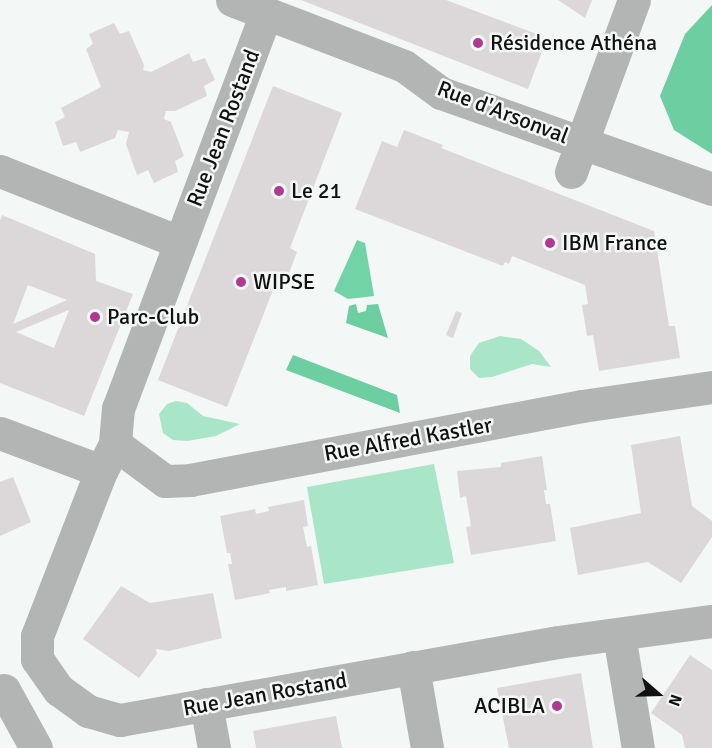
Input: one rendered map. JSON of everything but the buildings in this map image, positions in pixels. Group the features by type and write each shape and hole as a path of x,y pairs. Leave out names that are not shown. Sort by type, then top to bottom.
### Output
{"street":[{"name":"Rue d'Arsonval","path":"232,0 404,66 441,93 576,157 712,189"},
{"path":"576,157 629,2"},
{"name":"Rue Jean Rostand","path":"266,13 118,408 108,458 37,636 37,658 59,690 88,711 120,720 558,642 712,621"},
{"path":"0,171 179,242"},
{"name":"Rue Alfred Kastler","path":"108,458 165,481 190,480 582,406 712,387"},
{"path":"0,433 108,458"},
{"path":"620,635 638,748"},
{"path":"414,667 427,748"},
{"path":"4,690 36,748"},
{"path":"206,704 214,748"}],"shaded area":[{"path":"712,5 712,154 674,130 660,96 685,34"},
{"path":"357,240 365,243 374,296 348,299 334,291"},
{"path":"356,304 358,313 366,311 367,305 378,304 388,338 346,323 349,306"},
{"path":"500,336 521,339 539,351 551,367 532,364 492,377 479,378 470,369 470,356 479,343"},
{"path":"293,355 397,395 400,413 286,370"},
{"path":"176,401 187,403 203,416 240,424 216,436 187,441 173,440 163,433 159,414 167,404"},
{"path":"434,464 454,563 324,584 307,487"}],"place":[{"name":"Résidence Athéna","path":"478,43"},
{"name":"Le 21","path":"279,191"},
{"name":"IBM France","path":"550,243"},
{"name":"WIPSE","path":"241,282"},
{"name":"Parc-Club","path":"95,317"},
{"name":"ACIBLA","path":"557,706"}]}
